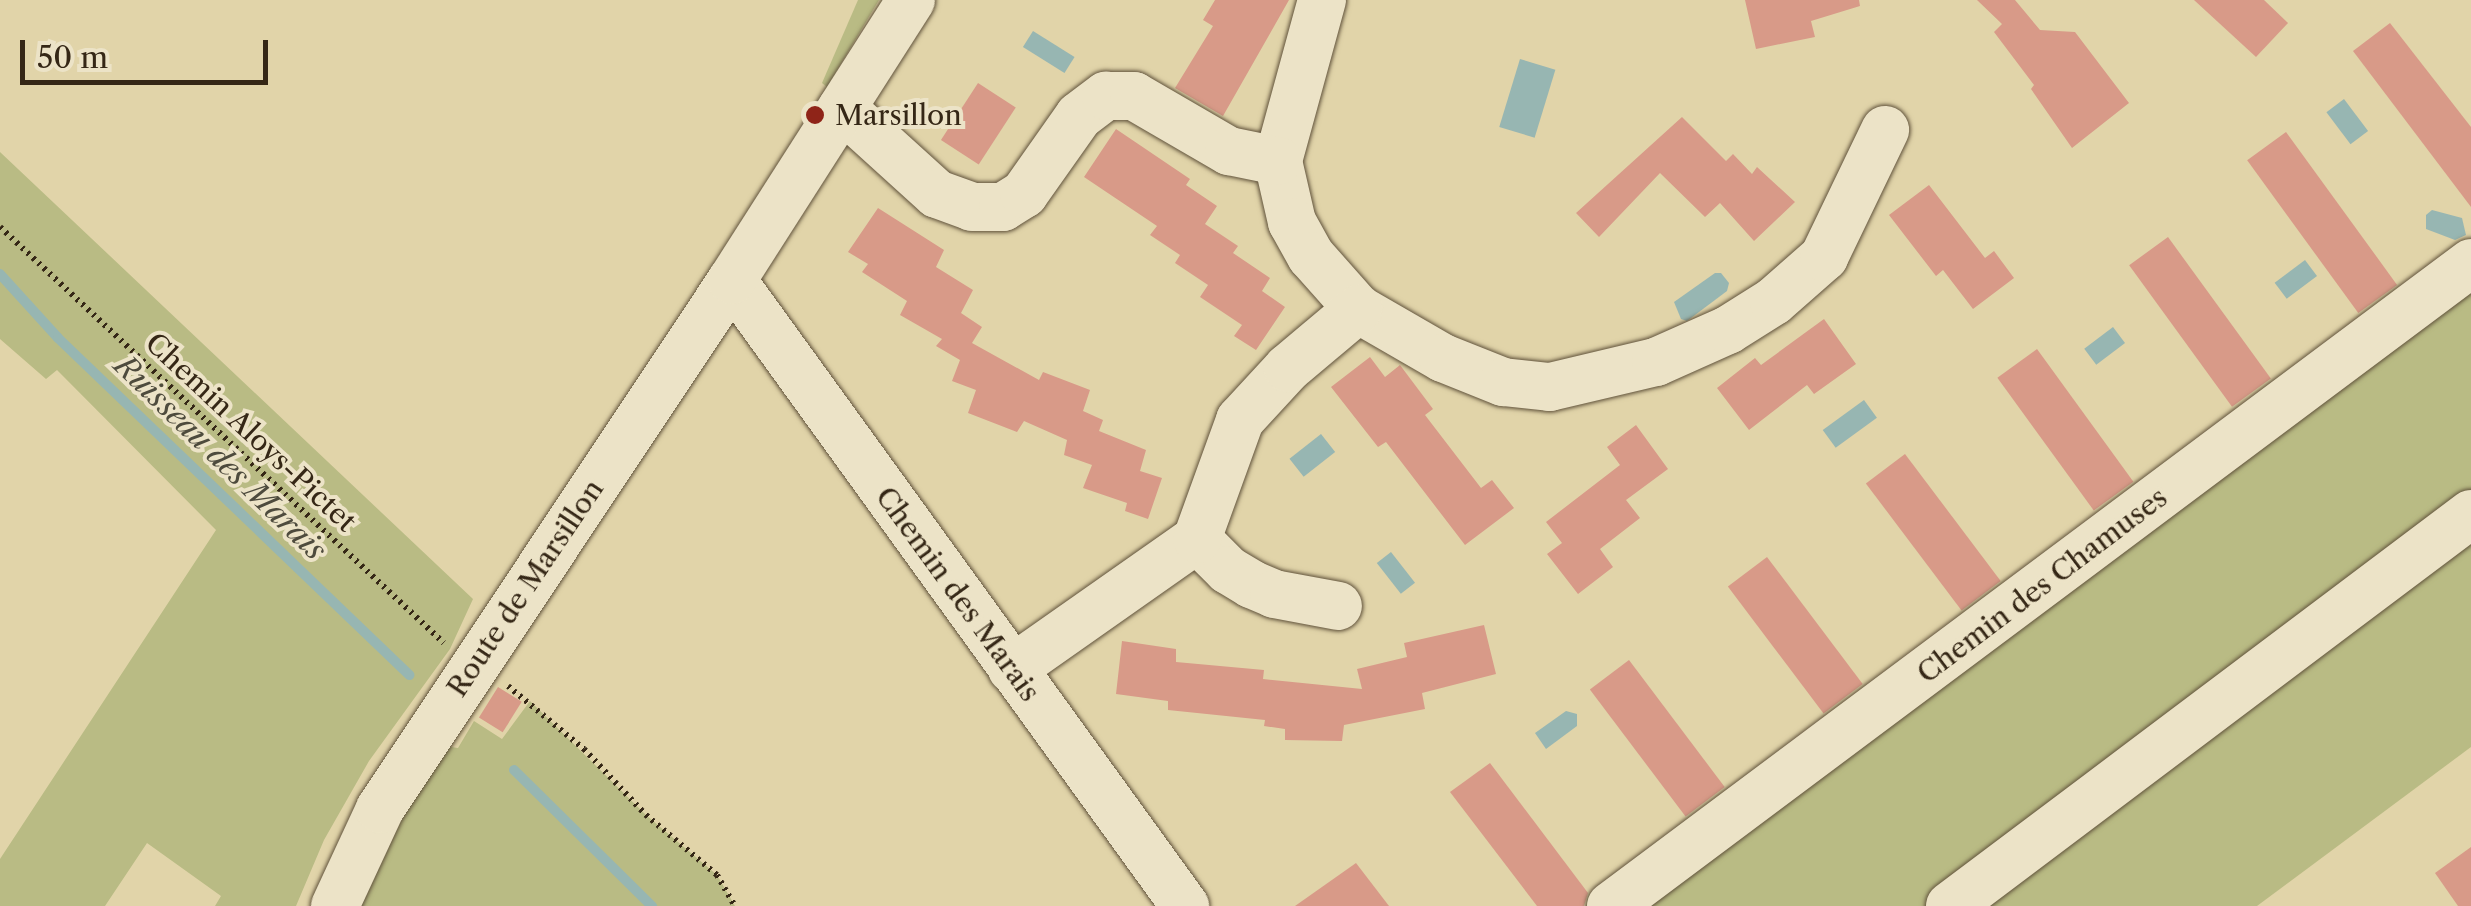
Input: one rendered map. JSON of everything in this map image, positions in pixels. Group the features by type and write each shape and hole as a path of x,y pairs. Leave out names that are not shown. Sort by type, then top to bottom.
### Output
{"street":[{"name":"Route de Marsillon","path":"335,906 380,809 732,280 911,0"},
{"path":"1322,0 1278,161 1292,222 1311,256 1358,309 1484,377 1524,386 1583,382 1656,362 1728,330 1808,274 1837,235 1885,130"},
{"path":"842,108 937,194 972,207 1003,207 1024,194 1080,116 1093,102 1106,96 1134,96 1229,151 1278,161"},
{"name":"Chemin des Chamuses","path":"1612,906 2471,263"},
{"name":"Chemin des Marais","path":"732,280 1185,906"},
{"path":"1012,669 1197,539 1240,420 1288,368 1358,309"},
{"path":"1950,906 2471,514"},
{"path":"1197,539 1228,570 1251,584 1274,594 1338,606"}],"path":[{"name":"Chemin Aloys-Pictet","path":"0,227 450,649 530,701 584,749 646,815 718,874 735,906"}],"green space":[{"path":"858,0 879,0 827,87 822,83"},
{"path":"0,152 473,599 450,649 369,761 324,840 296,906 215,906 221,896 147,843 105,906 0,906 0,859 216,530 57,370 46,379 0,339"},
{"path":"2471,278 2471,747 2257,906 1612,906"},
{"path":"530,701 646,815 717,875 735,906 359,906 397,825 444,746 458,748 474,721 502,739"}],"water":[{"path":"1033,31 1075,57 1064,73 1023,47"},
{"path":"1520,59 1555,70 1535,138 1499,127"},
{"path":"2344,99 2368,131 2351,144 2326,112"},
{"path":"2432,210 2462,218 2466,235 2455,240 2426,229 2426,215"},
{"path":"2305,260 2317,276 2287,299 2275,283"},
{"path":"1715,273 1721,273 1729,283 1727,291 1687,321 1681,319 1674,302"},
{"path":"2113,327 2125,343 2096,365 2084,349"},
{"path":"1864,400 1877,418 1836,448 1823,430"},
{"path":"1321,434 1335,452 1304,477 1289,459"},
{"path":"1391,552 1415,583 1401,594 1377,563"},
{"path":"1566,711 1577,714 1577,726 1546,749 1535,733"}],"building":[{"path":"1215,0 1289,0 1223,116 1175,88 1213,26 1203,20"},
{"path":"1745,0 1859,0 1860,6 1811,21 1815,37 1756,49"},
{"path":"1977,0 2015,0 2040,30 2075,32 2129,103 2072,148 2031,89 2034,85 1994,32 2002,24"},
{"path":"2194,0 2264,0 2288,23 2256,57"},
{"path":"2390,23 2471,127 2471,207 2353,51"},
{"path":"978,83 1016,108 979,165 941,140"},
{"path":"1682,117 1726,161 1733,154 1752,174 1757,167 1795,202 1754,241 1720,203 1705,217 1660,173 1599,237 1576,213"},
{"path":"1116,129 1190,179 1186,185 1217,206 1205,224 1238,246 1233,253 1270,278 1262,291 1285,307 1256,350 1234,336 1242,325 1200,297 1208,285 1175,263 1180,255 1150,235 1157,226 1084,177"},
{"path":"2286,132 2397,285 2358,313 2247,160"},
{"path":"1929,185 1985,258 1994,251 2014,278 1973,309 1943,270 1936,276 1889,215"},
{"path":"878,208 944,250 936,267 973,290 961,313 982,327 972,343 1039,380 1043,372 1090,390 1083,411 1103,420 1099,431 1146,450 1140,471 1162,478 1148,519 1125,511 1127,503 1083,488 1092,465 1064,455 1067,440 1024,421 1017,432 968,413 976,390 952,381 960,360 936,346 942,339 900,315 907,301 862,272 868,264 848,252"},
{"path":"2168,237 2271,379 2232,407 2129,265"},
{"path":"1824,319 1856,364 1814,394 1807,385 1749,430 1717,388 1755,358 1761,365"},
{"path":"2037,349 2133,482 2094,510 1997,378"},
{"path":"1370,357 1385,377 1400,365 1433,409 1425,415 1481,488 1492,480 1514,508 1465,545 1386,442 1378,447 1331,387"},
{"path":"1636,425 1668,469 1626,500 1640,518 1600,549 1613,567 1578,594 1547,554 1562,543 1546,522 1620,465 1607,447"},
{"path":"1905,454 2001,581 1962,610 1866,483"},
{"path":"1767,557 1863,684 1824,713 1728,586"},
{"path":"1484,625 1496,674 1422,693 1425,709 1344,725 1342,741 1285,740 1285,729 1264,726 1265,720 1168,710 1168,701 1116,694 1122,641 1176,649 1176,662 1264,670 1263,679 1362,689 1357,669 1407,657 1404,643"},
{"path":"1629,660 1725,787 1686,816 1590,689"},
{"path":"498,687 522,702 503,732 479,718"},
{"path":"1490,763 1588,893 1584,906 1537,906 1450,792"},
{"path":"2471,847 2471,906 2458,906 2435,873"},
{"path":"1356,863 1389,906 1295,906"}],"waterway":[{"name":"Ruisseau des Marais","path":"0,274 58,338 409,675"},
{"name":"Ruisseau des Marais","path":"514,770 652,906"}],"place":[{"name":"Marsillon","path":"815,115"}]}
